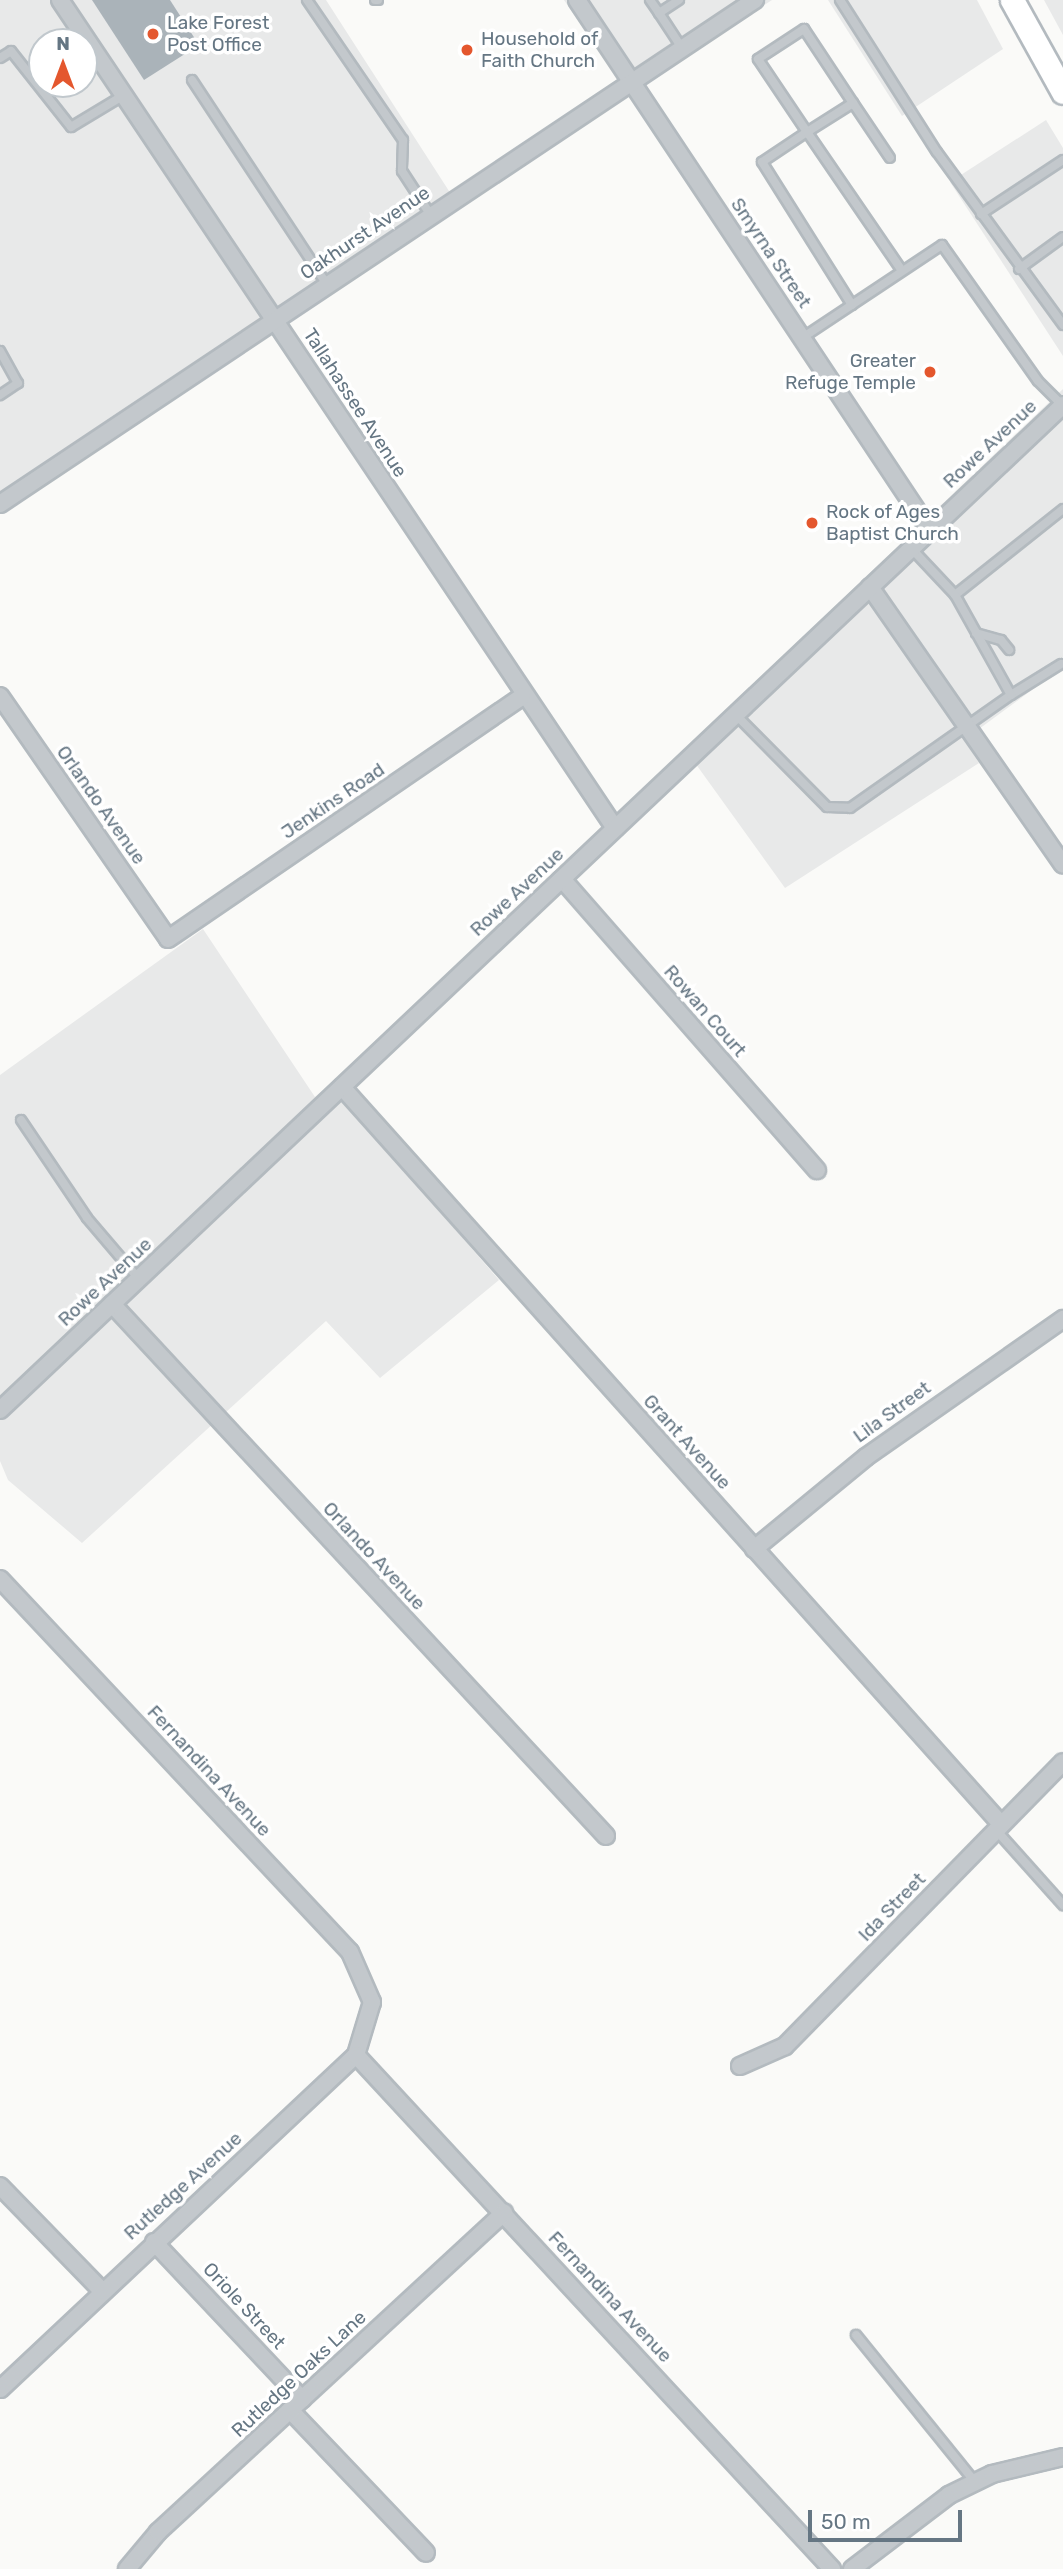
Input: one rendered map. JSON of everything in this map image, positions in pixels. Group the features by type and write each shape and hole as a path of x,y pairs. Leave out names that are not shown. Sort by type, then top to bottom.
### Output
{"main road":[{"path":"1012,0 1063,92"}],"street":[{"name":"Tallahassee Avenue","path":"60,0 275,320 522,697 615,828"},
{"name":"Smyrna Street","path":"578,0 929,529"},
{"name":"Oakhurst Avenue","path":"0,504 430,214 755,0"},
{"name":"Rowe Avenue","path":"0,1410 1063,405"},
{"path":"870,587 967,722 1063,865"},
{"name":"Orlando Avenue","path":"0,696 168,939"},
{"name":"Jenkins Road","path":"168,939 522,697"},
{"name":"Rowan Court","path":"562,879 817,1170"},
{"name":"Grant Avenue","path":"342,1087 998,1827"},
{"name":"Orlando Avenue","path":"112,1304 606,1836"},
{"name":"Lila Street","path":"754,1549 866,1457 1063,1319"},
{"name":"Fernandina Avenue","path":"0,1579 350,1952 372,2002 356,2055 832,2569"},
{"name":"Ida Street","path":"740,2066 785,2046 1063,1762"},
{"name":"Rutledge Avenue","path":"0,2389 356,2055"},
{"path":"0,2186 102,2291"},
{"name":"Rutledge Oaks Lane","path":"127,2569 296,2405 504,2213"},
{"name":"Oriole Street","path":"154,2242 426,2553"},
{"path":"852,2569 901,2525 975,2482 1063,2457"}],"lane":[{"path":"307,0 403,140 402,170 430,214"},
{"path":"650,0 682,48"},
{"path":"659,13 679,0"},
{"path":"840,0 981,214 1019,269 1063,325"},
{"path":"890,158 804,29 758,59 902,271"},
{"path":"0,58 11,51 71,127 124,96"},
{"path":"192,80 327,285"},
{"path":"852,304 761,162 853,103"},
{"path":"981,214 1063,160"},
{"path":"1019,269 1063,237"},
{"path":"802,338 942,245 1038,381 1063,405"},
{"path":"0,351 18,383 0,395"},
{"path":"955,595 1063,509"},
{"path":"910,547 955,595 1011,695"},
{"path":"976,633 1001,640 1009,650"},
{"path":"736,715 838,812 967,722 1061,664"},
{"path":"1026,674 1032,681"},
{"path":"21,1120 87,1218 139,1279"},
{"path":"998,1827 1063,1905"},
{"path":"856,2335 975,2482"}],"shaded area":[{"path":"0,0 326,0 458,205 0,513"},
{"path":"564,0 772,0 628,93"},
{"path":"828,0 977,0 1003,49 902,116"},
{"path":"1044,0 1063,0 1063,35"},
{"path":"1046,120 1063,148 1063,356 950,182"},
{"path":"1063,389 1063,667 964,740 979,763 785,888 685,749"},
{"path":"203,929 315,1097 330,1085 499,1280 380,1378 326,1321 82,1543 8,1480 0,1461 0,1075"}],"building":[{"name":"Lake Forest Post Office","path":"92,0 170,0 199,45 144,80"}],"place":[{"name":"Lake Forest Post Office","path":"153,34"},
{"name":"Household of Faith Church","path":"467,50"},
{"name":"Greater Refuge Temple","path":"930,372"},
{"name":"Rock of Ages Baptist Church","path":"812,523"}]}
